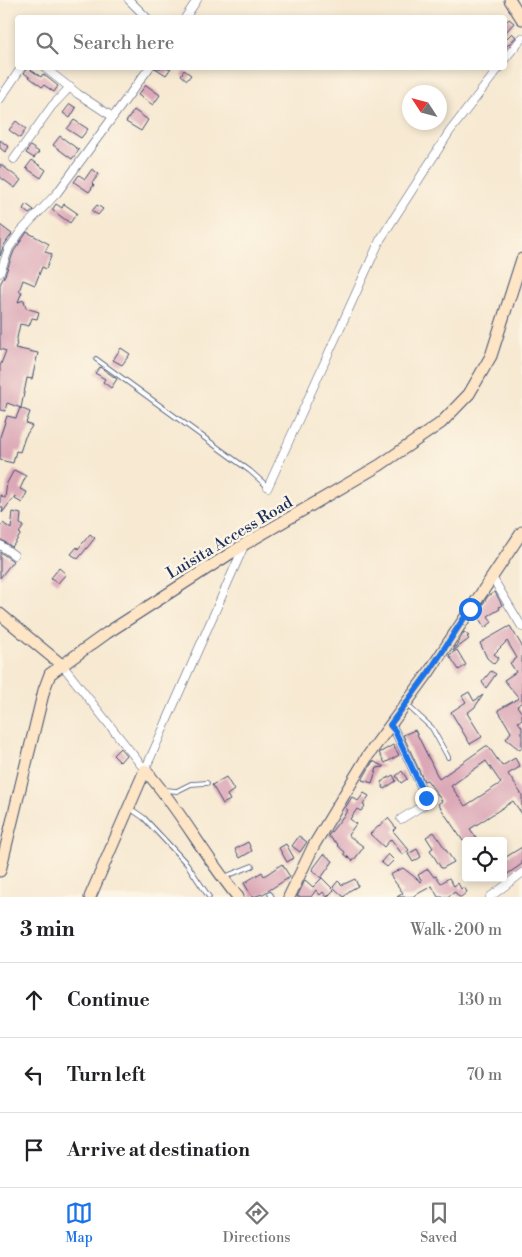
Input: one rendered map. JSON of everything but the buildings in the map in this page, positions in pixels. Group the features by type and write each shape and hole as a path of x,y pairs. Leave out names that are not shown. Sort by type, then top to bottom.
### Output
{"main road":[{"path":"510,0 522,19"},
{"name":"Luisita Access Road","path":"0,870 44,690 50,674 107,633 245,544 380,465 441,423 469,394 491,356 522,259"},
{"path":"289,897 302,868 326,824 367,758 406,704 522,532"},
{"path":"0,614 63,666"},
{"path":"90,897 145,770 162,790 222,878 238,897"}],"street":[{"path":"129,0 144,15"},
{"path":"187,15 198,0"},
{"path":"507,56 522,38"},
{"path":"0,99 20,70"},
{"path":"48,70 113,117"},
{"path":"0,273 9,248 21,231 57,193 148,70"},
{"path":"268,487 380,240 450,131 497,70"},
{"path":"14,159 52,106 70,87"},
{"path":"63,666 145,770 245,544"},
{"path":"0,545 14,555"},
{"path":"492,577 522,627"},
{"path":"390,725 395,731 427,800 427,804 401,819"},
{"path":"490,897 522,874"}],"lane":[{"path":"96,359 250,471 268,487"},
{"path":"406,704 432,728 448,757"},
{"path":"162,790 177,791 191,784 207,783"},
{"path":"134,811 144,818 187,864 209,897"},
{"path":"222,878 252,866"}],"route":[{"path":"426,798 395,731 390,725 439,658 470,609"}]}
